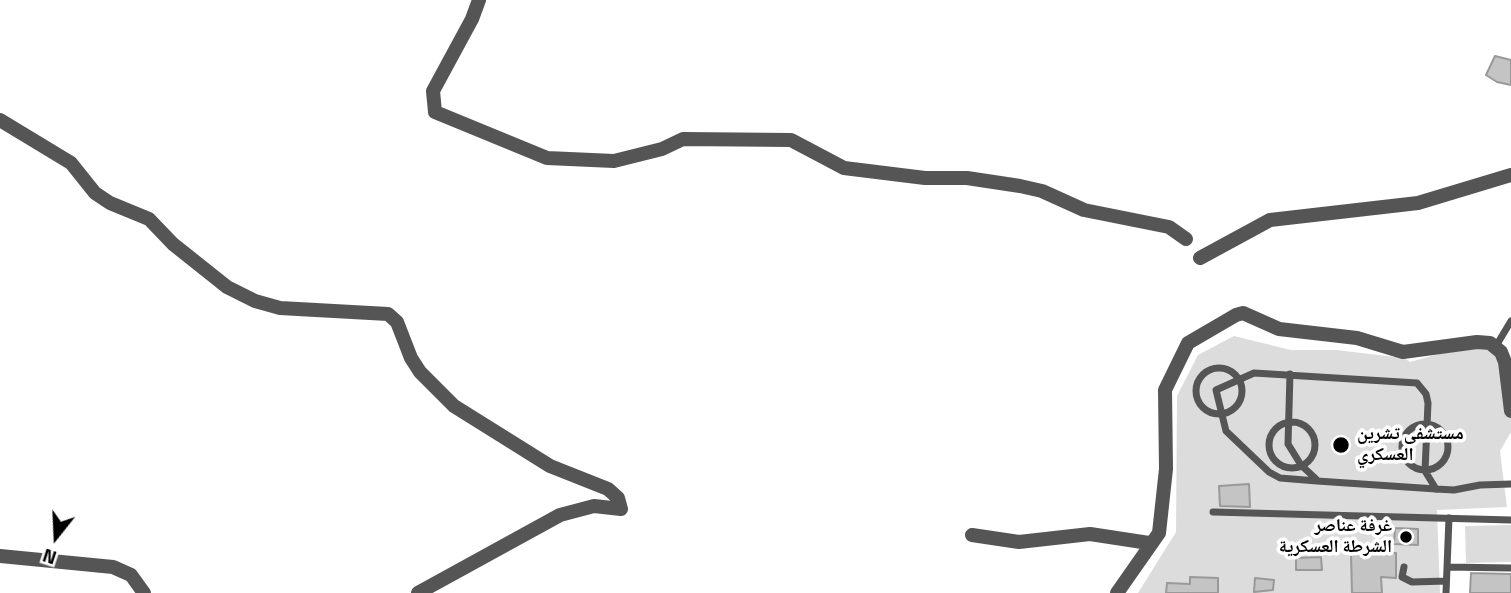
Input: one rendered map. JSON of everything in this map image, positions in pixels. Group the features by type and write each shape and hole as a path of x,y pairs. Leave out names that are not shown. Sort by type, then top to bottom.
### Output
{"street":[{"path":"479,0 472,19 432,91 435,112 547,158 614,161 662,149 683,139 791,141 844,168 925,178 967,177 1020,186 1042,191 1084,210 1169,227 1186,239"},
{"path":"0,120 71,163 95,193 110,203 149,219 173,244 227,288 280,308 388,314 397,322 411,358 420,372 454,406 550,466 608,489 618,498 621,509 594,506 560,514 418,593"},
{"path":"1200,258 1270,220 1418,203 1511,174"},
{"path":"1116,593 1149,543 1159,533 1162,521 1166,469 1165,390 1188,343 1243,313 1279,329 1357,338 1403,352 1477,342 1496,346 1505,362 1511,411"},
{"path":"972,535 1019,542 1090,534 1149,543"},
{"path":"0,556 113,567 131,575 144,593"}],"lane":[{"path":"1496,346 1511,321"},
{"path":"1215,368 1227,369 1238,380 1242,388 1241,400 1234,410 1221,415 1210,413 1200,406 1195,395 1196,383 1204,373 1215,368"},
{"path":"1436,489 1425,471 1426,394 1417,383 1254,373 1216,390 1221,415 1232,439 1269,472 1280,478 1436,489 1511,484"},
{"path":"1290,374 1288,444 1302,466 1318,481"},
{"path":"1289,422 1303,425 1312,433 1315,445 1312,457 1302,466 1292,468 1280,465 1271,457 1268,445 1271,433 1280,425 1289,422"},
{"path":"1425,425 1437,427 1445,436 1448,447 1445,459 1436,468 1425,471 1413,468 1404,459 1401,447 1404,435 1413,427 1425,425"},
{"path":"1213,512 1511,520"},
{"path":"1446,593 1450,518"},
{"path":"1404,567 1402,577 1412,582 1447,581"},
{"path":"1447,567 1511,568"}],"shaded area":[{"name":"مستشفى تشرين العسكري","path":"1234,336 1291,350 1336,350 1404,358 1410,362 1482,342 1498,354 1511,413 1511,432 1500,451 1507,507 1437,510 1440,593 1138,593 1176,532 1177,396 1198,355"},
{"path":"1511,525 1511,562 1466,563 1465,526"}],"building":[{"path":"1495,56 1511,60 1511,85 1497,82 1486,75"},
{"path":"1249,484 1250,507 1220,506 1219,486"},
{"name":"غرفة عناصر الشرطة العسكرية","path":"1395,528 1418,529 1418,545 1394,544"},
{"path":"1351,553 1396,553 1396,578 1381,577 1382,593 1352,593"},
{"path":"1321,557 1322,570 1296,570 1296,558"},
{"path":"1471,573 1511,574 1511,593 1470,593"},
{"path":"1190,577 1218,578 1218,593 1166,593 1167,583 1190,584"},
{"path":"1255,578 1274,580 1273,590 1254,592"}],"place":[{"name":"مستشفى تشرين العسكري","path":"1341,445"},
{"name":"غرفة عناصر الشرطة العسكرية","path":"1406,537"}]}
